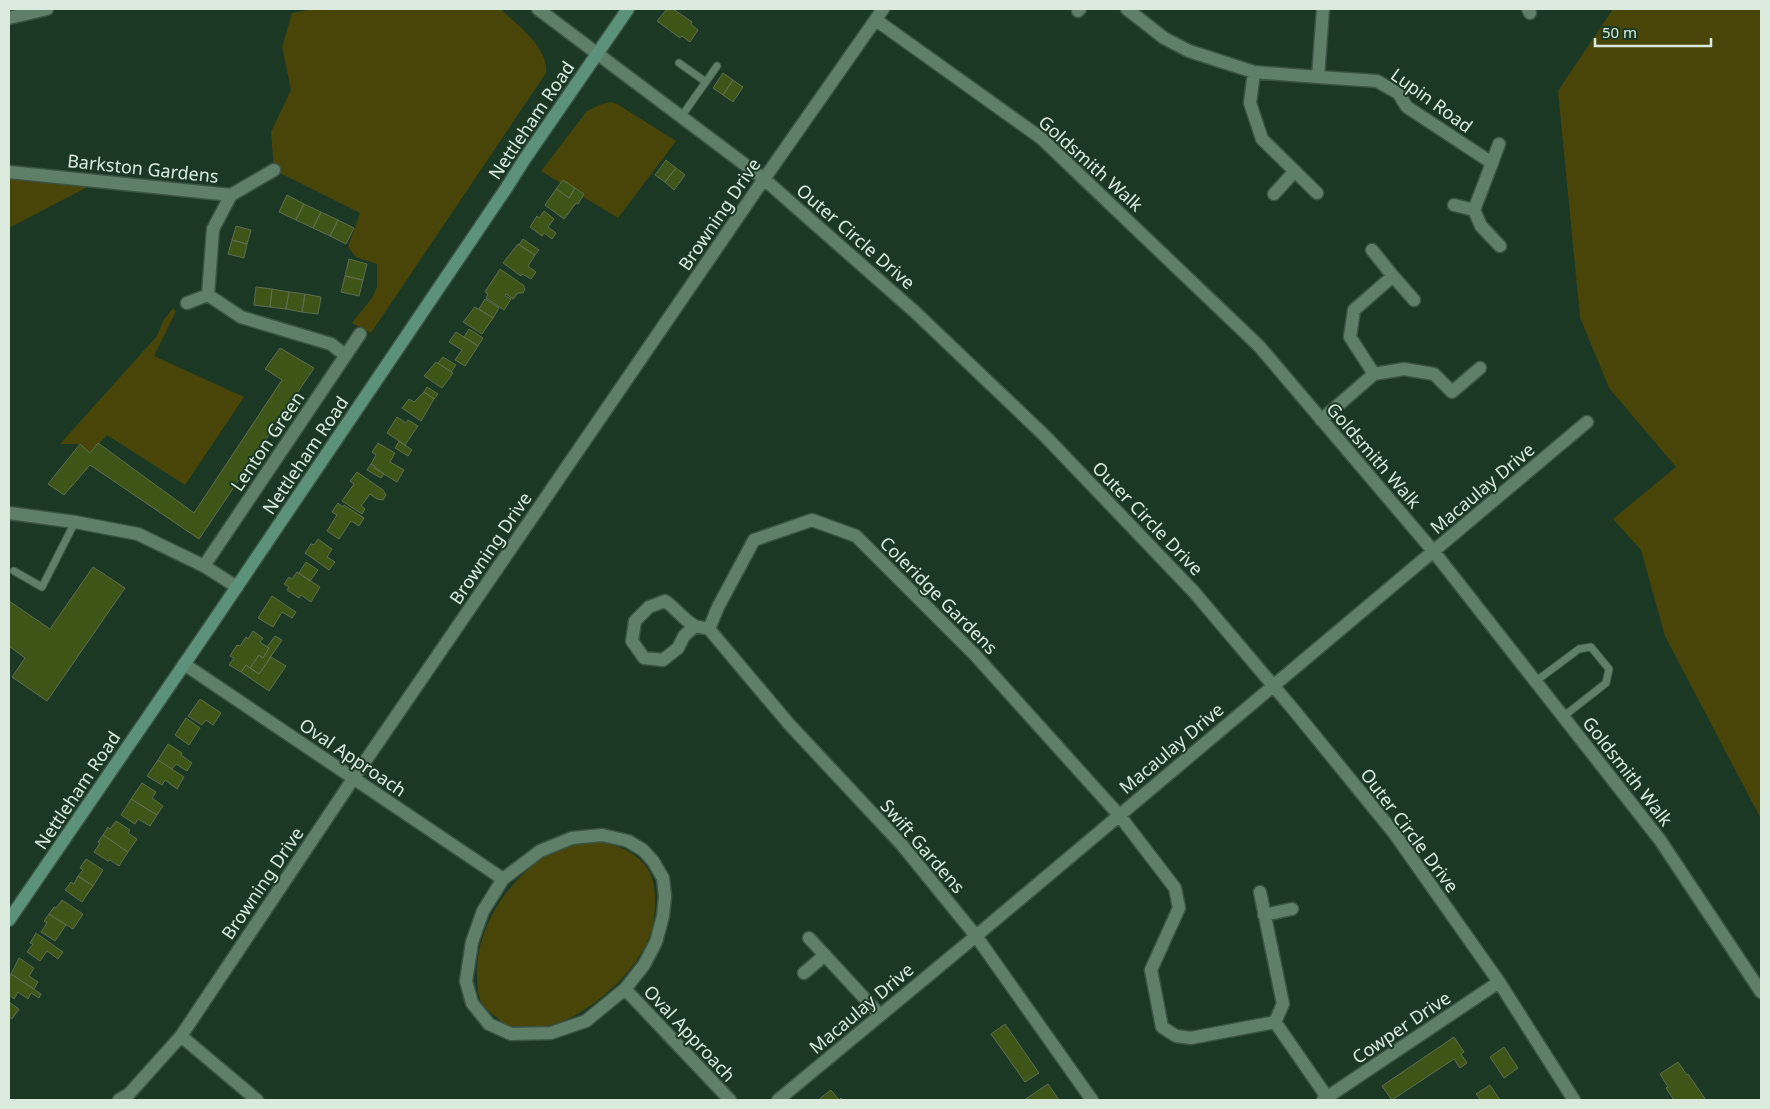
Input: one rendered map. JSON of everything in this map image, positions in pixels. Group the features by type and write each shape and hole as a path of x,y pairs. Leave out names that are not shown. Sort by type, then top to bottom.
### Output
{"main road":[{"name":"Nettleham Road","path":"9,920 628,9"}],"street":[{"path":"9,18 47,9"},
{"name":"Outer Circle Drive","path":"538,9 764,179 915,312 1045,436 1194,592 1394,833 1499,982 1574,1100"},
{"name":"Lupin Road","path":"1127,9 1164,38 1189,51 1254,72 1377,81 1398,93 1407,107 1492,163"},
{"path":"1318,77 1323,9"},
{"name":"Browning Drive","path":"119,1100 128,1094 181,1036 353,779 764,179 880,14"},
{"name":"Goldsmith Walk","path":"880,14 1041,138 1259,346 1434,552 1564,716 1660,840 1761,992"},
{"path":"1254,72 1250,103 1262,138 1317,193"},
{"path":"1499,144 1474,210 1480,226 1500,246"},
{"path":"231,195 274,170"},
{"path":"1274,194 1295,171"},
{"name":"Barkston Gardens","path":"9,172 231,195 213,229 208,295"},
{"path":"1454,205 1474,210"},
{"path":"1372,250 1414,300"},
{"path":"1374,374 1350,337 1354,310 1393,276"},
{"path":"187,303 208,295 241,318 331,344 345,355"},
{"name":"Lenton Green","path":"204,566 360,334"},
{"path":"1321,420 1374,374 1404,369 1434,374 1452,392 1480,368"},
{"name":"Macaulay Drive","path":"778,1100 1588,422"},
{"path":"9,513 75,522 138,534 204,566 236,587"},
{"name":"Coleridge Gardens","path":"709,629 718,607 754,540 812,520 856,536 976,656 1120,815 1175,888 1179,908 1150,970 1162,1027 1176,1036 1191,1038 1275,1022"},
{"path":"695,626 684,636 678,648 662,660 644,658 632,640 635,621 650,607 665,601 675,608 684,620 695,626 709,629"},
{"name":"Swift Gardens","path":"709,629 789,724 902,845 976,936 1092,1100"},
{"name":"Oval Approach","path":"184,664 503,879"},
{"path":"602,835 628,841 643,850 653,861 663,878 665,896 656,942 644,965 625,989 586,1021 551,1034 511,1034 489,1024 472,1003 466,981 472,942 477,926 483,911 503,879 540,851 572,838 602,835"},
{"path":"1260,892 1283,1004 1275,1022 1327,1099"},
{"path":"1264,915 1292,909"},
{"path":"809,938 880,1015"},
{"path":"804,973 825,955"},
{"name":"Cowper Drive","path":"1327,1099 1499,982"},
{"name":"Oval Approach","path":"625,989 730,1100"},
{"path":"181,1036 256,1100"}],"lane":[{"path":"679,63 706,82"},
{"path":"681,117 717,66"},
{"path":"14,571 42,587 75,522"},
{"path":"1536,682 1579,649 1591,647 1609,669 1606,683 1564,716"}],"shaded area":[{"path":"315,9 500,9 530,37 546,64 546,73 371,333 352,323 372,298 377,287 377,264 356,257 348,247 360,213 274,170 271,132 291,90 282,47 292,13"},
{"path":"1613,9 1761,9 1761,819 1665,636 1641,550 1613,519 1676,467 1609,388 1580,317 1558,91"},
{"path":"610,102 617,104 676,141 618,218 541,171 587,111"},
{"path":"9,172 99,181 9,228"},
{"path":"173,308 176,311 154,356 244,397 185,485 107,435 90,453 80,444 60,444 157,336 163,321"},
{"path":"601,841 624,849 640,859 652,878 655,892 655,907 650,936 632,967 607,993 592,1005 577,1014 546,1027 515,1027 507,1025 490,1012 480,1000 477,984 481,943 495,910 505,894 517,881 530,868 550,853 579,844"}],"building":[{"path":"667,9 673,9 692,22 691,24 698,30 690,42 682,36 680,38 657,21"},
{"path":"723,73 733,80 723,95 713,88"},
{"path":"733,80 743,87 733,102 723,95"},
{"path":"666,160 676,168 665,182 655,175"},
{"path":"676,168 685,175 674,190 665,182"},
{"path":"563,180 575,188 569,198 556,189"},
{"path":"575,188 584,194 578,204 576,203 564,219 545,205 556,189 569,198"},
{"path":"287,195 304,204 296,220 279,212"},
{"path":"304,204 321,212 313,228 296,220"},
{"path":"544,211 554,219 548,227 556,233 552,239 544,233 542,236 530,227 537,216 539,218"},
{"path":"321,212 338,220 330,236 313,228"},
{"path":"338,220 354,228 346,244 330,236"},
{"path":"236,226 251,230 247,244 232,240"},
{"path":"523,239 539,250 535,255 519,245"},
{"path":"232,240 247,244 244,258 228,254"},
{"path":"518,244 535,255 528,266 536,272 531,279 522,274 521,276 503,263"},
{"path":"349,259 367,264 363,280 345,276"},
{"path":"500,269 523,285 525,289 523,293 518,293 513,299 506,294 505,296 511,299 504,310 486,298 488,294 485,292"},
{"path":"345,276 363,280 359,296 341,292"},
{"path":"256,287 272,289 270,307 254,305"},
{"path":"272,289 289,292 286,309 270,307"},
{"path":"289,292 305,294 302,312 286,309"},
{"path":"305,294 321,297 318,314 302,312"},
{"path":"485,299 499,308 493,318 479,309"},
{"path":"475,307 493,318 482,334 463,322"},
{"path":"469,329 483,338 478,346 464,337"},
{"path":"456,332 478,346 465,366 455,360 462,350 449,342"},
{"path":"280,348 314,368 199,539 90,465 64,495 48,484 80,444 90,453 98,443 194,513 282,380 265,369"},
{"path":"443,357 456,365 451,372 438,363"},
{"path":"436,362 453,373 442,388 424,376"},
{"path":"427,387 438,394 434,399 424,392"},
{"path":"424,392 434,399 421,421 402,408 409,399 414,402"},
{"path":"397,417 406,423 408,420 418,426 405,445 387,433"},
{"path":"399,441 412,450 408,456 395,448"},
{"path":"378,443 395,453 390,462 404,470 397,482 374,468 375,466 371,464 376,455 372,452"},
{"path":"371,464 384,474 381,478 367,470"},
{"path":"357,472 383,490 386,495 383,500 377,499 370,494 361,506 365,509 362,514 342,501 354,484 350,481"},
{"path":"338,503 364,518 359,526 351,521 339,539 327,531 337,515 332,512"},
{"path":"318,539 332,549 327,557 335,562 329,570 305,553 311,544 314,545"},
{"path":"306,562 318,570 310,581 299,573"},
{"path":"93,567 125,588 47,701 12,677 25,658 9,646 9,601 50,629"},
{"path":"297,572 320,587 311,602 301,595 299,598 287,590 289,587 284,584 289,577 292,579"},
{"path":"272,596 296,612 292,618 282,612 273,627 258,618"},
{"path":"253,631 263,638 260,642 269,648 263,658 259,655 250,668 246,665 241,672 229,665 234,658 230,656 237,645 240,646 246,637 248,639"},
{"path":"275,636 282,640 259,674 250,668 259,655 263,658 269,648 267,647"},
{"path":"271,657 286,666 269,691 241,672 246,665 259,674"},
{"path":"200,699 221,713 213,725 206,720 202,725 188,716"},
{"path":"186,718 200,728 189,745 175,735"},
{"path":"168,744 182,753 181,755 192,763 187,771 176,764 172,769 158,760"},
{"path":"158,760 184,777 177,789 165,780 162,785 147,776"},
{"path":"142,783 156,792 152,798 163,806 157,815 131,799"},
{"path":"131,799 157,815 150,826 138,819 135,824 121,815"},
{"path":"116,821 130,830 128,833 137,839 128,852 103,835 108,827 110,829"},
{"path":"103,835 128,852 119,866 94,852"},
{"path":"86,859 103,870 93,886 78,876 83,870 80,868"},
{"path":"78,876 93,886 82,902 65,890 71,882 74,884"},
{"path":"62,900 83,914 73,929 49,914"},
{"path":"49,914 66,925 55,941 41,932 47,923 44,921"},
{"path":"36,933 63,952 58,959 47,951 40,961 27,952 33,944 30,943"},
{"path":"19,958 34,968 29,976 38,982 34,989 11,974"},
{"path":"11,974 41,994 39,998 31,993 28,999 18,992 14,999 9,995 9,978"},
{"path":"9,1002 19,1009 12,1019 9,1017"},
{"path":"1005,1024 1039,1073 1025,1082 991,1034"},
{"path":"1454,1037 1464,1052 1461,1054 1467,1063 1460,1068 1454,1059 1392,1100 1382,1086"},
{"path":"1504,1047 1518,1068 1504,1078 1490,1057"},
{"path":"1678,1062 1706,1100 1674,1100 1660,1074"},
{"path":"1048,1084 1059,1100 1024,1100"},
{"path":"1490,1085 1500,1100 1481,1100 1476,1094"},
{"path":"831,1090 839,1100 818,1100"}]}
